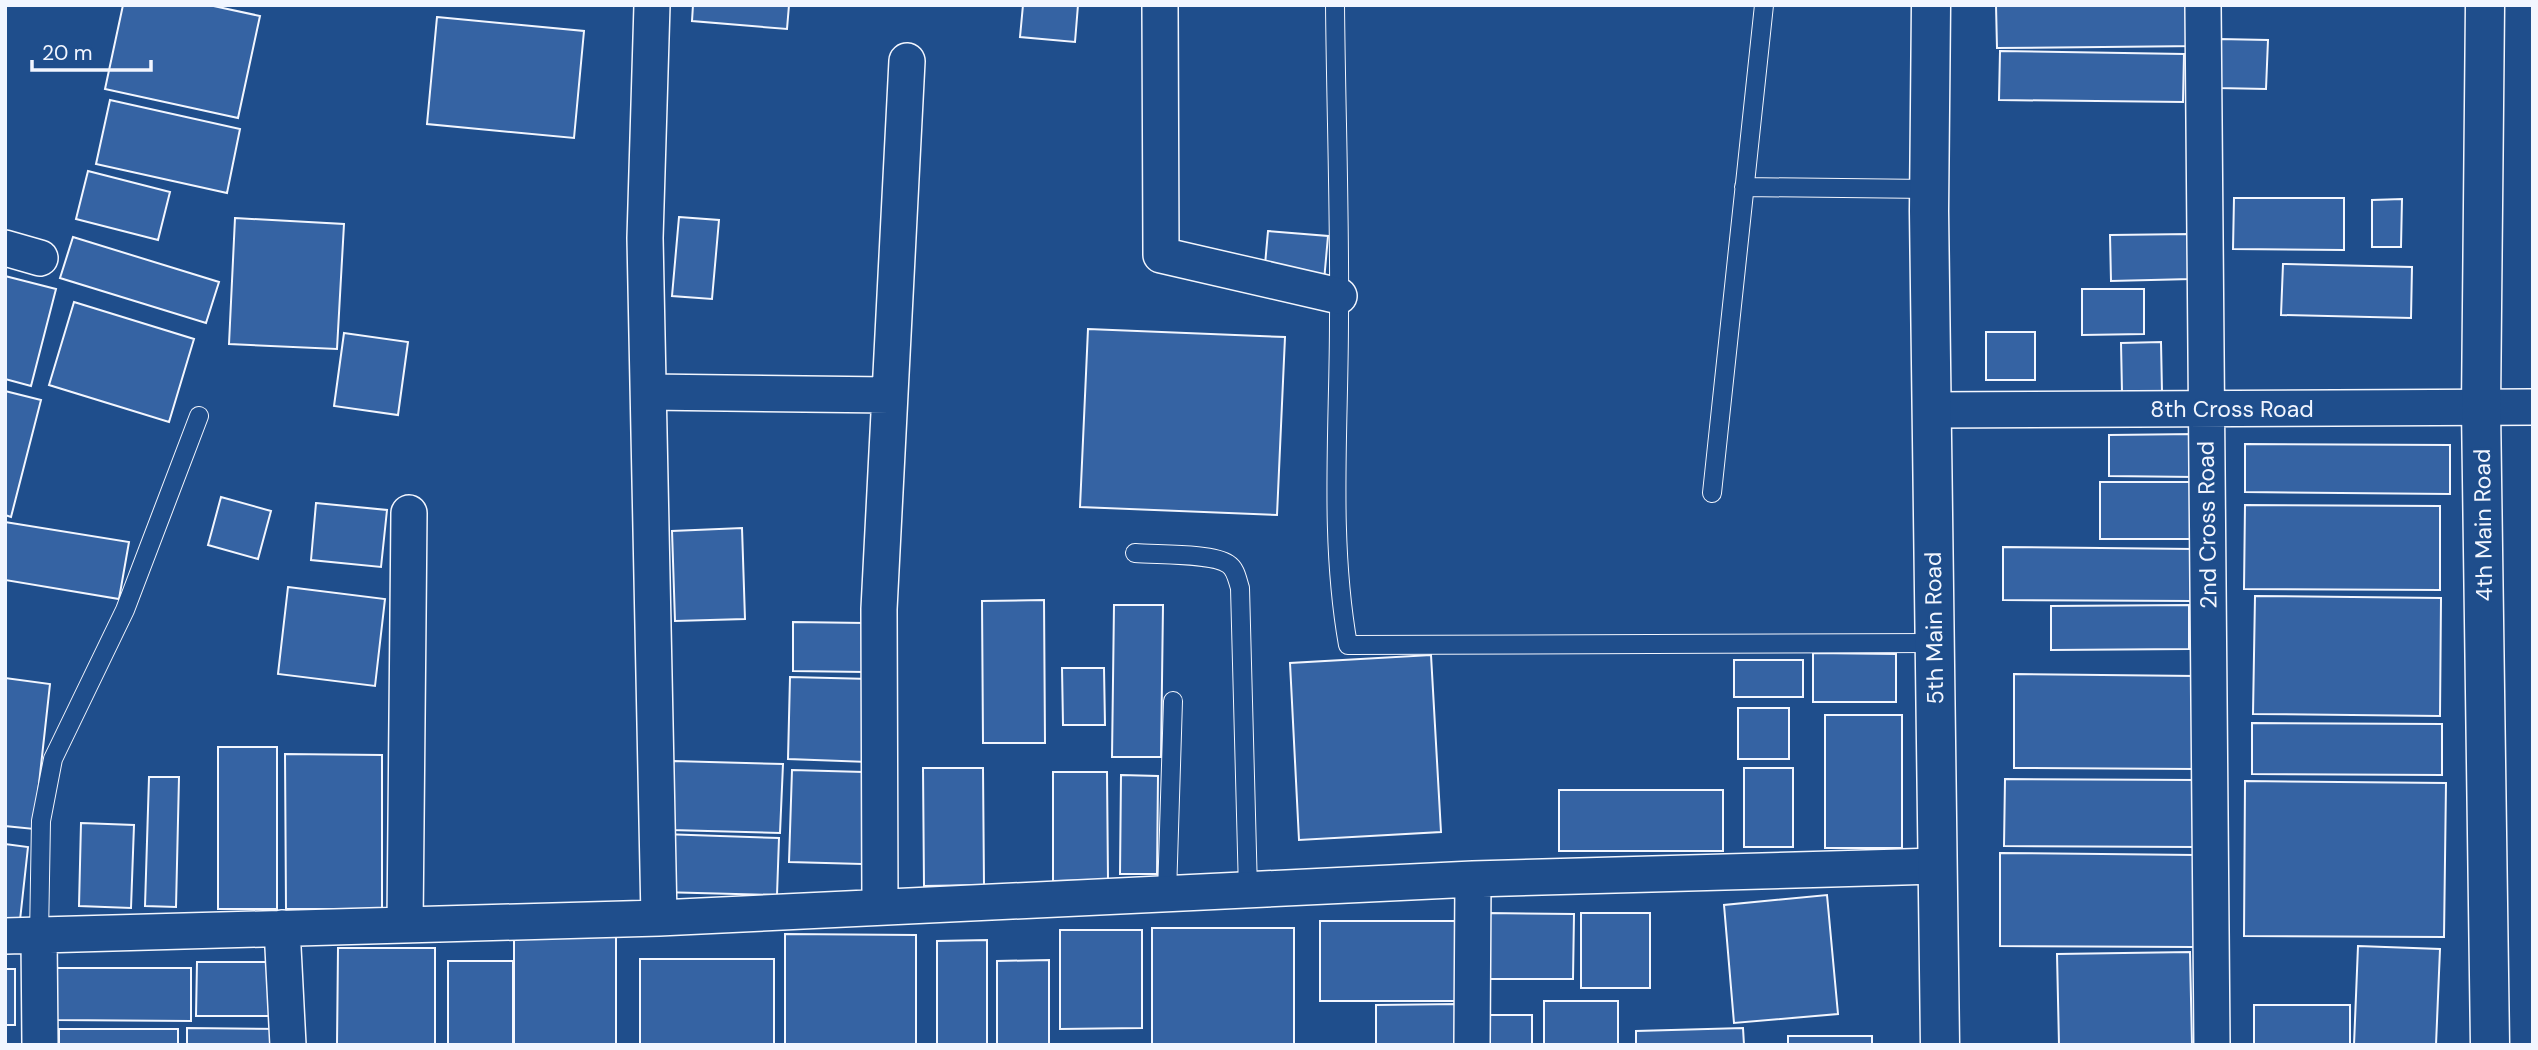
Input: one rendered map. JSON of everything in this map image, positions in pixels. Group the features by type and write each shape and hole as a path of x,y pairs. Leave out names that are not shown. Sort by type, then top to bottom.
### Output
{"street":[{"path":"652,5 645,237 659,918"},
{"path":"1160,5 1161,255 1339,296"},
{"name":"5th Main Road","path":"1931,5 1929,200 1940,1045"},
{"name":"2nd Cross Road","path":"2203,5 2212,1045"},
{"name":"4th Main Road","path":"2485,5 2481,408 2490,1045"},
{"path":"880,907 879,609 907,61"},
{"path":"5,247 40,258"},
{"path":"649,392 889,396"},
{"name":"8th Cross Road","path":"1931,410 2533,407"},
{"path":"405,925 409,513"},
{"path":"40,1045 22,936 659,918 1473,879 1937,866"},
{"path":"1472,1045 1473,879"},
{"path":"282,928 288,1045"}],"lane":[{"path":"1335,5 1339,296 1336,461 1340,600 1348,645 1935,643"},
{"path":"1712,493 1763,5"},
{"path":"1744,187 1929,200"},
{"path":"22,936 53,759 125,610 199,416"},
{"path":"1135,553 1217,558 1230,565 1236,573 1240,588 1248,890"},
{"path":"1167,894 1173,701"}],"building":[{"path":"123,5 209,5 260,16 238,118 105,89"},
{"path":"693,5 789,5 787,29 692,21"},
{"path":"1023,5 1078,5 1075,42 1020,37"},
{"path":"1996,5 2197,5 2198,46 1997,48"},
{"path":"437,17 584,31 574,138 427,124"},
{"path":"2219,39 2268,40 2266,89 2218,88"},
{"path":"2000,51 2184,54 2183,102 1999,100"},
{"path":"110,100 240,129 227,193 96,164"},
{"path":"88,171 170,192 158,240 76,219"},
{"path":"2234,198 2344,198 2344,250 2233,249"},
{"path":"2402,199 2401,247 2372,247 2372,200"},
{"path":"679,217 719,220 712,299 672,296"},
{"path":"235,218 344,224 337,349 229,344"},
{"path":"1268,231 1328,236 1324,281 1264,276"},
{"path":"2190,234 2191,279 2111,281 2110,235"},
{"path":"73,237 219,282 206,323 60,278"},
{"path":"2283,264 2412,267 2411,318 2281,315"},
{"path":"5,276 56,289 31,386 5,379"},
{"path":"2082,289 2144,289 2144,334 2082,335"},
{"path":"74,302 194,339 169,422 49,385"},
{"path":"1088,329 1285,337 1277,515 1080,507"},
{"path":"1986,332 2035,332 2035,380 1986,380"},
{"path":"344,333 408,342 398,415 334,406"},
{"path":"2161,342 2162,392 2122,392 2121,343"},
{"path":"5,391 41,400 11,517 5,515"},
{"path":"2195,434 2195,477 2109,476 2109,435"},
{"path":"2245,444 2450,445 2450,494 2245,492"},
{"path":"2100,482 2196,482 2196,539 2100,539"},
{"path":"221,497 271,511 258,559 208,545"},
{"path":"316,503 387,510 381,567 311,560"},
{"path":"2245,505 2440,506 2440,590 2244,589"},
{"path":"5,522 129,542 119,599 5,580"},
{"path":"742,528 745,619 675,621 672,531"},
{"path":"2003,547 2193,549 2193,601 2003,600"},
{"path":"288,587 385,599 375,686 278,674"},
{"path":"2255,596 2441,598 2440,716 2253,714"},
{"path":"1044,600 1045,743 983,743 982,601"},
{"path":"1114,605 1163,605 1161,757 1112,757"},
{"path":"2189,605 2189,649 2051,650 2051,606"},
{"path":"793,622 865,623 865,672 793,671"},
{"path":"1813,653 1896,654 1896,702 1813,702"},
{"path":"1431,655 1441,832 1299,840 1290,663"},
{"path":"1734,660 1803,660 1803,697 1734,697"},
{"path":"1062,668 1104,668 1105,725 1063,725"},
{"path":"2014,674 2196,676 2195,769 2014,768"},
{"path":"790,677 871,679 868,762 788,759"},
{"path":"5,678 50,684 34,829 5,826"},
{"path":"1738,708 1789,708 1789,759 1738,759"},
{"path":"1825,715 1902,715 1902,848 1825,848"},
{"path":"2252,723 2442,724 2442,775 2252,774"},
{"path":"218,747 277,747 277,909 218,909"},
{"path":"285,754 382,755 382,909 286,909"},
{"path":"673,761 783,764 780,833 671,830"},
{"path":"923,768 983,768 984,885 924,886"},
{"path":"1744,768 1793,768 1793,847 1744,847"},
{"path":"792,770 864,772 862,864 789,862"},
{"path":"1053,772 1107,772 1108,880 1053,881"},
{"path":"1121,775 1158,776 1157,874 1120,874"},
{"path":"149,777 179,777 176,907 145,906"},
{"path":"2005,779 2198,780 2197,847 2004,846"},
{"path":"2245,781 2446,783 2444,937 2244,936"},
{"path":"1559,790 1723,790 1723,851 1559,851"},
{"path":"81,823 134,825 131,908 79,906"},
{"path":"662,834 779,838 777,895 660,892"},
{"path":"5,844 28,847 20,920 5,918"},
{"path":"2000,853 2195,855 2194,947 2000,946"},
{"path":"1827,895 1838,1014 1734,1023 1724,905"},
{"path":"1487,913 1574,914 1573,979 1487,979"},
{"path":"1581,913 1650,913 1650,988 1581,988"},
{"path":"1320,921 1468,921 1468,1001 1320,1001"},
{"path":"1152,928 1294,928 1294,1045 1152,1045"},
{"path":"1060,930 1142,930 1142,1028 1060,1029"},
{"path":"785,934 916,935 916,1045 785,1045"},
{"path":"514,935 616,936 616,1045 514,1045"},
{"path":"987,940 987,1045 937,1045 937,941"},
{"path":"2358,946 2440,949 2436,1045 2354,1045"},
{"path":"338,948 435,948 435,1045 337,1045"},
{"path":"2190,952 2192,1045 2059,1045 2057,954"},
{"path":"640,959 774,959 774,1045 640,1045"},
{"path":"1049,960 1049,1045 997,1045 997,961"},
{"path":"448,961 513,961 513,1045 448,1045"},
{"path":"197,962 277,962 277,1016 196,1016"},
{"path":"53,968 191,968 191,1021 53,1020"},
{"path":"5,969 15,969 15,1025 5,1025"},
{"path":"1544,1001 1618,1001 1618,1045 1544,1045"},
{"path":"1458,1004 1458,1045 1376,1045 1376,1005"},
{"path":"2254,1005 2350,1005 2350,1045 2254,1045"},
{"path":"1483,1015 1532,1015 1532,1045 1483,1045"},
{"path":"187,1028 286,1029 286,1045 187,1045"},
{"path":"1743,1028 1744,1045 1636,1045 1636,1031"},
{"path":"59,1029 178,1029 178,1045 59,1045"},
{"path":"1788,1036 1872,1036 1872,1045 1788,1045"}]}
